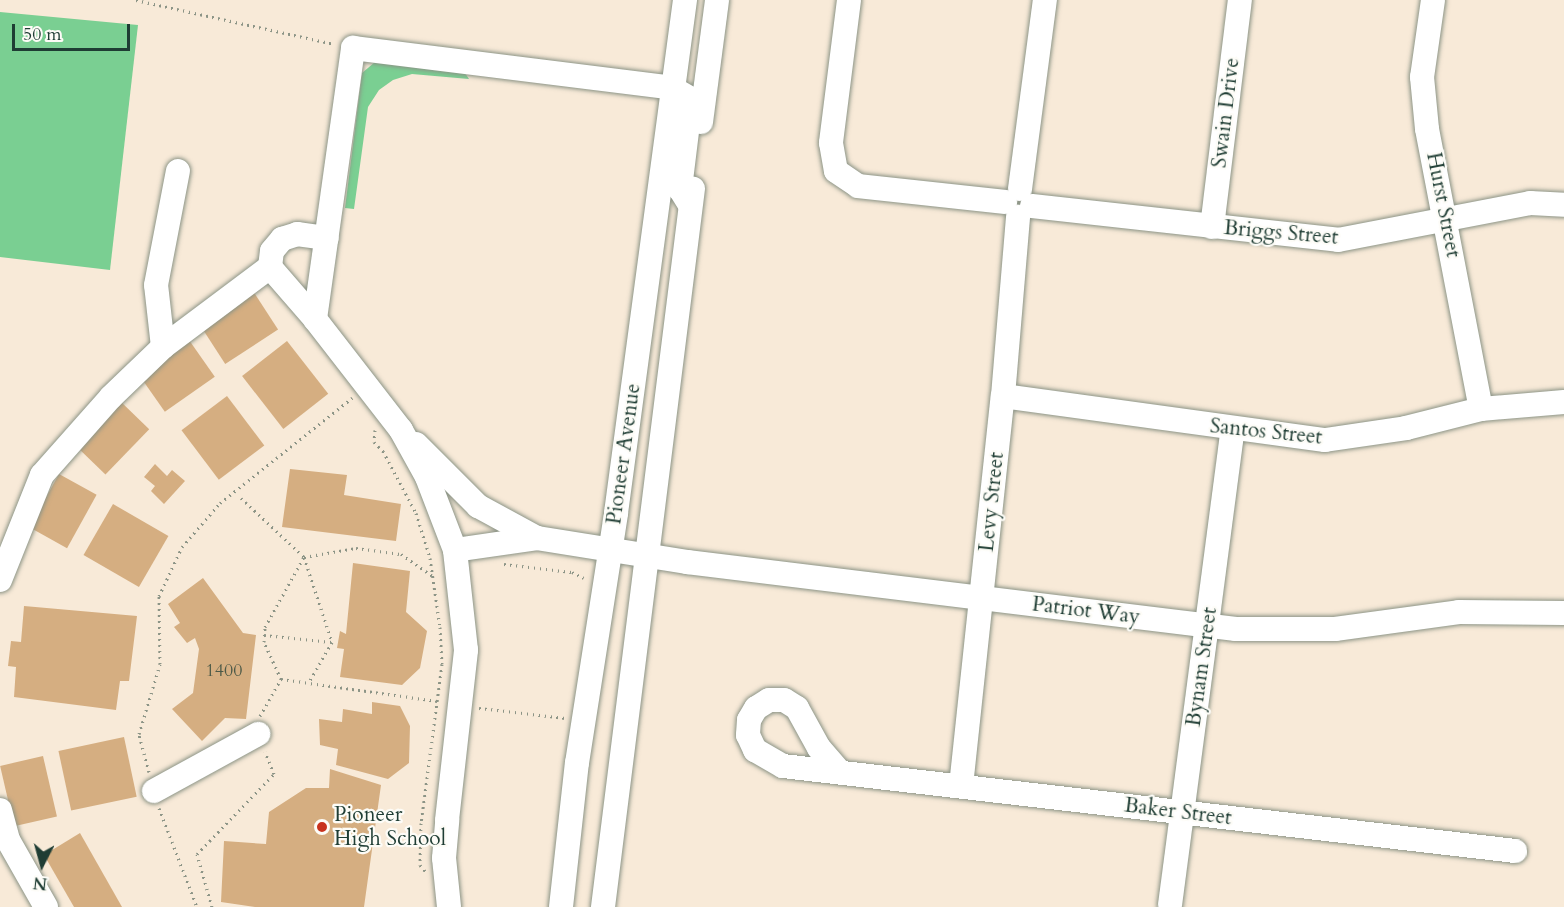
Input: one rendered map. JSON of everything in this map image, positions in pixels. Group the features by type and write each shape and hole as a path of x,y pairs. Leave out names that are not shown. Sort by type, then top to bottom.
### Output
{"street":[{"name":"Pioneer Avenue","path":"561,907 577,763 685,0"},
{"name":"Pioneer Avenue","path":"603,907 717,0"},
{"name":"Briggs Street","path":"849,0 831,143 836,171 858,186 1338,240 1447,222 1530,203 1564,205"},
{"name":"Levy Street","path":"961,786 1004,396 1019,204 1045,0"},
{"name":"Swain Drive","path":"1212,227 1240,0"},
{"name":"Hurst Street","path":"1433,0 1422,77 1427,129 1447,222 1481,409"},
{"path":"315,319 353,48 672,88 691,99 681,189 690,205"},
{"path":"163,347 156,285 178,171"},
{"path":"0,580 42,475 111,397 163,347 270,267 272,251 282,239 297,234 327,238"},
{"path":"270,267 315,319 401,430 478,506 537,538"},
{"name":"Santos Street","path":"1004,396 1325,440 1407,428 1481,409 1564,402"},
{"name":"Bynam Street","path":"1170,905 1233,429"},
{"path":"401,430 427,477 457,562 472,707 444,858 449,907"},
{"path":"457,562 537,538"},
{"name":"Patriot Way","path":"537,538 646,556 1208,626 1335,629 1459,612 1564,613"},
{"path":"154,790 258,734"},
{"name":"Baker Street","path":"840,772 1515,851"},
{"path":"0,810 8,840 46,907"}],"path":[{"path":"136,0 353,48"},
{"path":"197,907 154,790 139,734 159,664 159,596 182,547 220,503 368,387"},
{"path":"376,421 374,442 383,451 416,513 432,576 442,664 421,823 420,865 430,877"},
{"path":"241,498 304,557 332,642 309,682"},
{"path":"304,557 356,548 401,554 432,576"},
{"path":"281,679 264,636 265,627 304,557"},
{"path":"432,576 457,562"},
{"path":"501,564 572,572 584,578"},
{"path":"264,636 332,642"},
{"path":"281,679 565,718"},
{"path":"212,907 197,854 274,774 258,734 260,710 281,679"}],"green space":[{"path":"0,12 138,25 110,270 0,257"},
{"path":"375,62 465,73 469,79 412,74 393,80 379,90 368,107 354,209 345,208 362,73"}],"building":[{"path":"253,291 278,330 225,364 200,325"},
{"path":"189,340 215,377 165,412 139,375"},
{"path":"287,341 328,394 283,429 242,376"},
{"path":"227,396 264,446 219,480 181,430"},
{"path":"119,400 149,429 105,474 75,445"},
{"path":"155,464 167,476 172,470 185,481 164,504 151,491 155,486 144,477"},
{"path":"290,469 347,475 344,495 401,504 396,541 282,527"},
{"path":"59,474 97,495 67,548 29,527"},
{"path":"113,504 168,536 139,587 84,555"},
{"path":"353,563 410,571 406,612 427,631 420,668 402,685 340,677 344,649 337,648 340,631 346,634"},
{"path":"203,578 243,633 256,635 246,719 225,718 202,741 172,709 193,693 199,649 195,638 187,643 174,627 180,623 168,604"},
{"path":"24,606 137,616 129,681 120,681 116,710 14,697 16,667 8,666 11,641 21,642"},
{"name":"Pioneer High School","path":"372,702 400,706 410,726 409,763 388,779 336,765 338,749 320,745 319,719 342,722 343,709 372,714"},
{"path":"124,737 137,797 71,811 58,751"},
{"path":"43,756 57,816 14,826 0,766"},
{"name":"Pioneer High School","path":"330,769 381,785 364,907 255,907 221,902 224,841 266,844 269,812 306,788 329,788"},
{"path":"80,833 122,907 74,907 44,855"}],"place":[{"name":"Pioneer High School","path":"322,827"}]}
